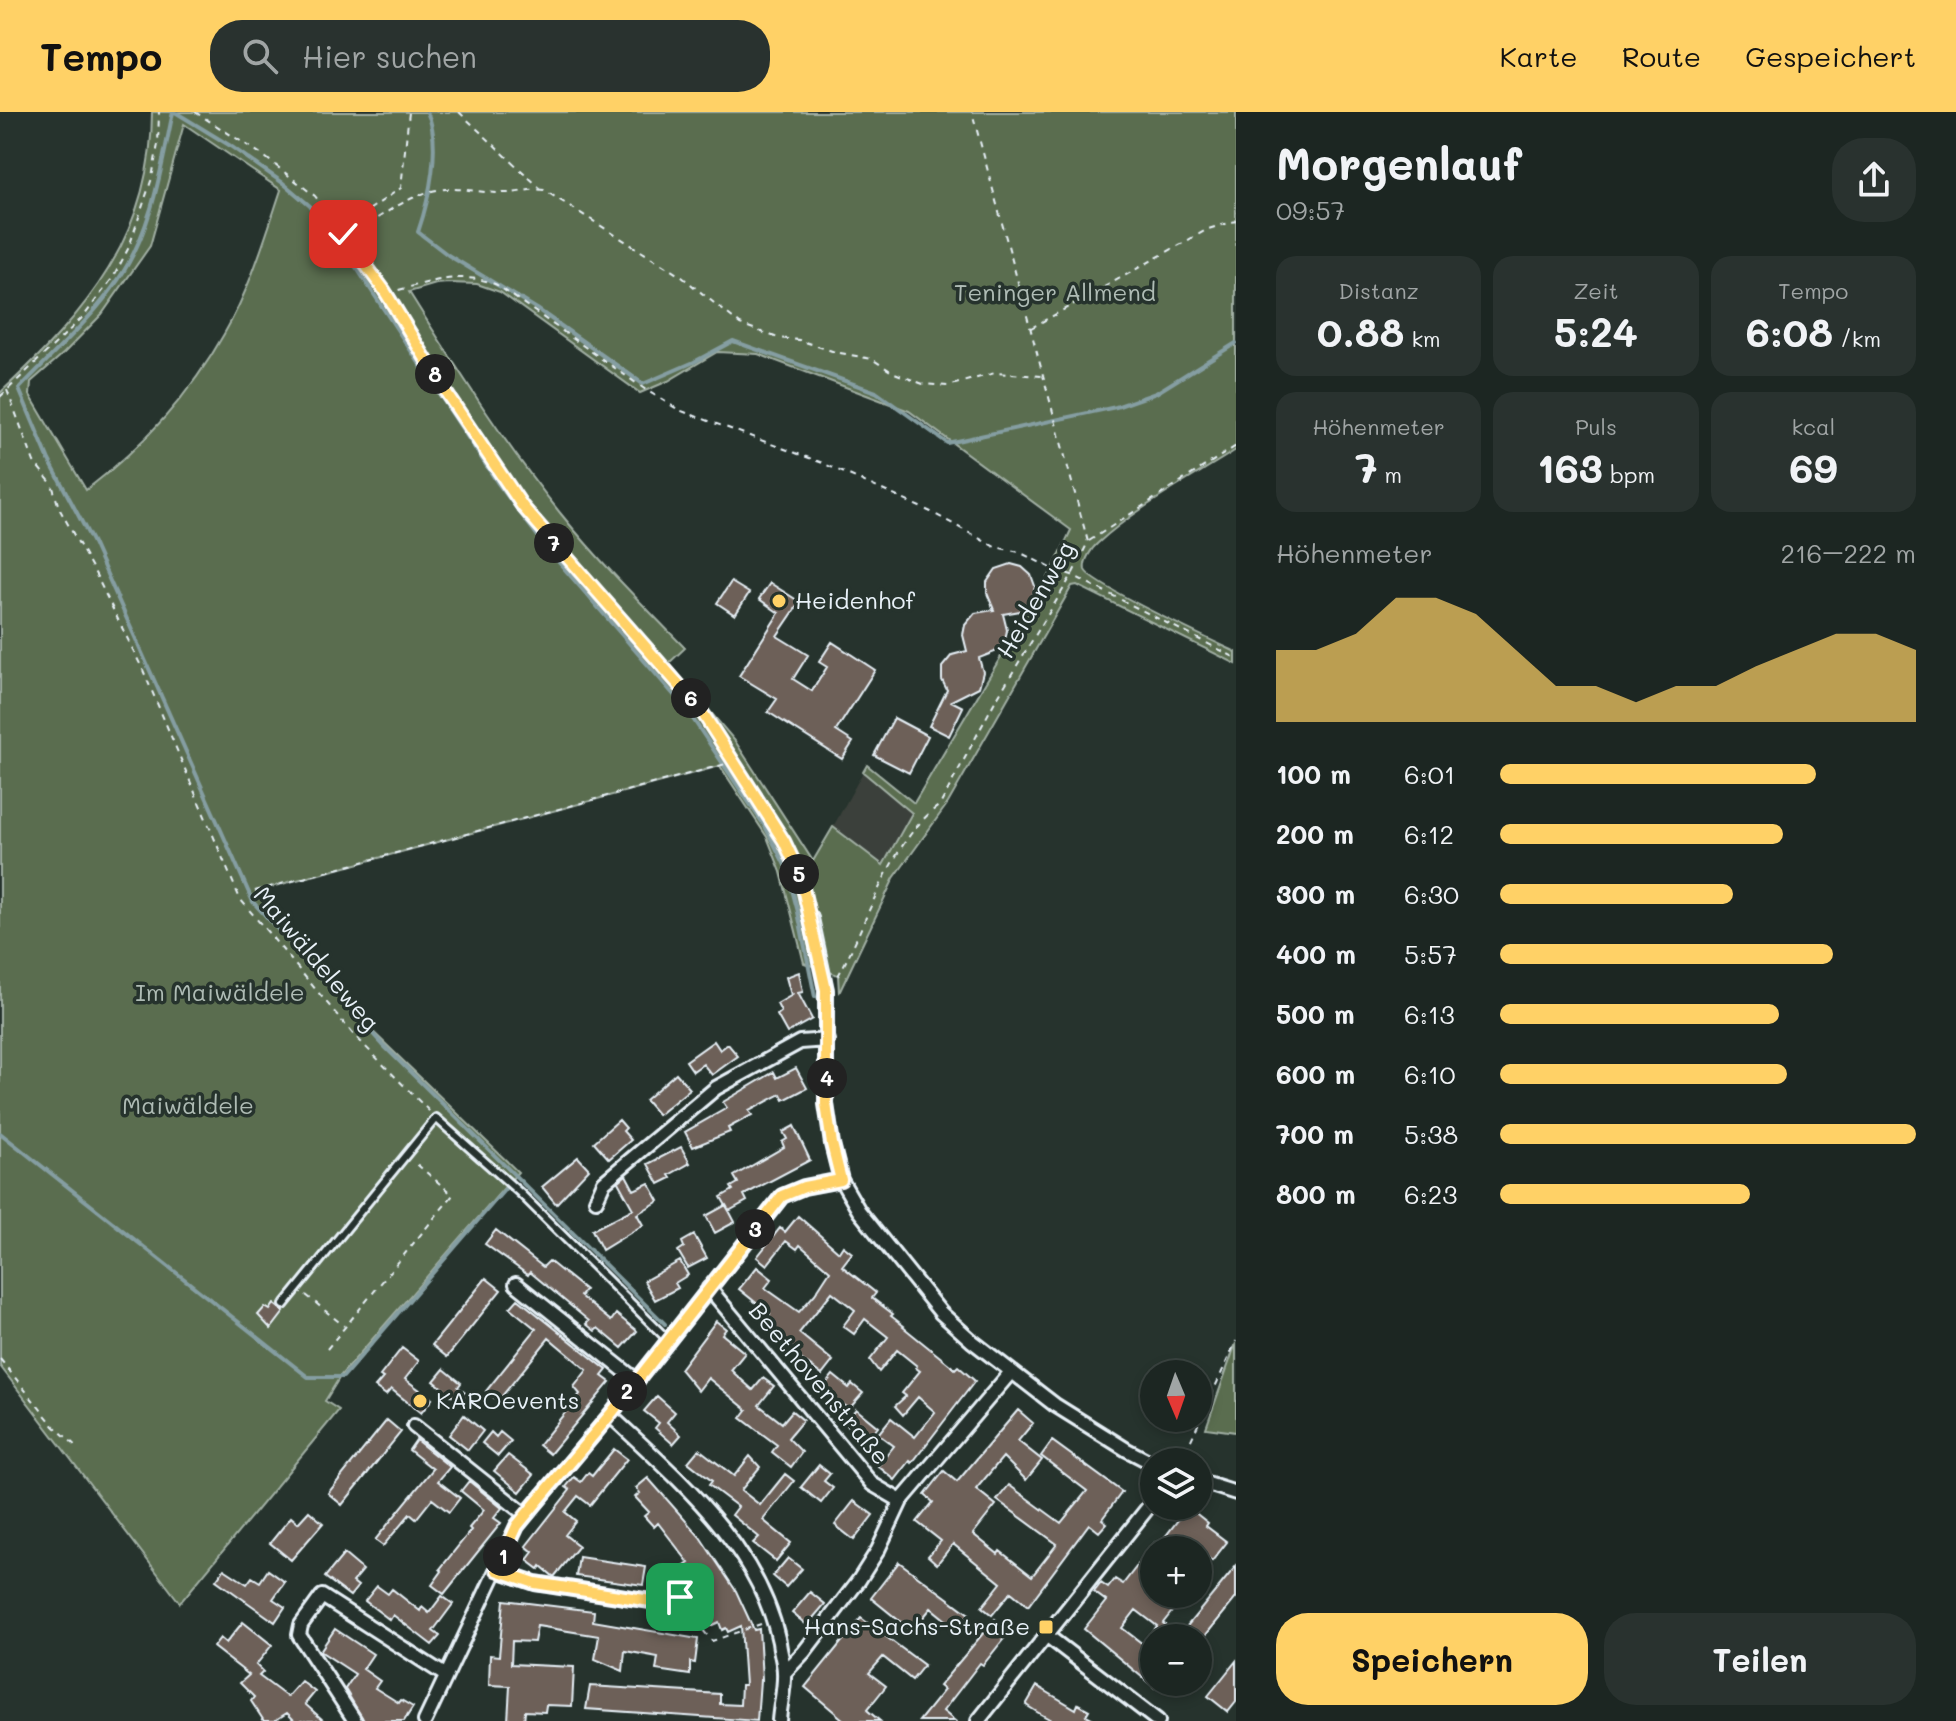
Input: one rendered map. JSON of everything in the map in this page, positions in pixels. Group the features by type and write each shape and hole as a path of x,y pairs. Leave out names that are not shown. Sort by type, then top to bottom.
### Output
{"street":[{"path":"811,918 826,990 826,1104 832,1144 841,1180 859,1211 941,1313 1055,1405 1140,1457"},
{"path":"596,1200 604,1182 716,1088 800,1042 827,1040"},
{"path":"425,1721 517,1526 610,1415 782,1196 804,1187 841,1180"},
{"path":"516,1284 636,1380"},
{"name":"Beethovenstraße","path":"709,1288 872,1484 901,1501"},
{"path":"785,1672 859,1580 878,1550 901,1501 1011,1372"},
{"path":"610,1415 689,1488 728,1536 756,1581 774,1620 785,1672 779,1721"},
{"path":"414,1426 526,1515"},
{"path":"1212,1485 1236,1493"},
{"path":"978,1721 1140,1518"},
{"path":"497,1570 535,1583 678,1601"},
{"path":"355,1721 299,1635 301,1625 322,1596 445,1675"},
{"path":"1046,1635 1158,1721"}],"lane":[{"path":"284,1305 436,1118 520,1193 668,1340"}],"path":[{"path":"0,397 84,316 114,276 129,247 152,178 159,112"},
{"path":"195,112 261,154 315,196 386,293 454,405 523,507 700,709 784,841 800,875 811,918"},
{"path":"344,236 360,216 401,188 409,112"},
{"path":"459,112 544,190 682,277 740,324 778,338 799,340 835,352 872,359 892,372 923,384 948,386 995,373 1042,376"},
{"name":"Heidenweg","path":"839,975 908,839 927,814 940,805 994,703 1072,575 1088,542 972,112"},
{"path":"344,236 400,204 431,191 448,188 509,193 530,188 544,190"},
{"path":"1030,329 1208,229 1236,221"},
{"path":"386,293 467,276 497,285 679,410 820,462 931,512 995,547 1019,552 1072,575 1236,658"},
{"name":"Maiwäldeleweg","path":"7,390 34,462 52,484 59,508 143,670 240,899 353,1034 436,1118"},
{"path":"1088,542 1236,446"},
{"path":"255,891 732,762"},
{"path":"327,1349 453,1195 406,1155"},
{"path":"298,1288 345,1327"},
{"path":"1187,1448 1236,1341"},
{"path":"0,1359 54,1426 78,1448"},
{"path":"678,1601 712,1641 774,1620"}],"shaded area":[{"path":"863,772 912,813 883,865 833,827"}],"green space":[{"path":"152,112 1236,112 1236,450 1113,530 1093,548 1085,570 1108,587 1154,612 1236,652 1236,664 1077,585 1072,586 948,803 894,878 839,993 838,975 804,963 781,872 767,837 720,766 256,891 363,1022 518,1172 341,1375 325,1401 339,1410 180,1603 0,1366 0,393 60,333 108,269 127,234 140,197 149,156","holes":["184,124 281,190 249,281 211,356 163,419 86,490 30,395 31,382 102,314 150,246","449,283 477,284 500,292 640,393 668,381 717,352 758,354 909,411 1071,530 1053,569 914,803 867,765 863,772 912,813 883,865 833,827 813,861 735,741 669,663 685,648 590,549 540,487 482,405 409,292"]},
{"path":"1236,1343 1236,1432 1212,1429 1212,1411"}],"building":[{"path":"1011,564 1022,567 1031,575 1035,586 1033,597 1020,611 1003,614 1007,630 1005,641 995,652 979,658 983,672 979,687 951,701 963,707 949,736 929,726 947,690 942,680 942,667 952,655 967,651 963,635 965,625 975,613 994,610 987,593 987,582 996,569"},
{"path":"731,582 749,593 735,615 717,603"},
{"path":"770,583 800,602 777,636 808,655 793,679 812,691 827,667 819,662 832,642 875,670 836,731 853,742 842,759 768,712 777,699 739,676 779,613 759,599"},
{"path":"894,718 928,736 909,773 874,755"},
{"path":"799,972 803,992 798,993 812,1019 787,1033 777,1015 781,1012 777,1004 794,994 791,995 786,977"},
{"path":"714,1041 720,1050 728,1044 738,1056 712,1075 703,1064 693,1071 686,1061"},
{"path":"796,1068 807,1088 784,1100 781,1094 749,1111 752,1115 728,1128 730,1132 693,1147 685,1132 727,1108 723,1102 774,1072 777,1078"},
{"path":"676,1073 690,1089 658,1115 645,1100"},
{"path":"619,1120 631,1140 609,1159 594,1142"},
{"path":"794,1126 810,1160 744,1195 747,1201 729,1211 721,1197 738,1183 734,1176 784,1147 782,1142 787,1139 783,1132"},
{"path":"681,1147 690,1163 659,1184 648,1164"},
{"path":"578,1157 589,1169 556,1204 542,1187"},
{"path":"626,1175 634,1190 649,1183 659,1201 637,1214 643,1225 602,1250 592,1230 633,1209 618,1182"},
{"path":"726,1205 735,1222 715,1233 706,1216"},
{"path":"798,1216 839,1252 843,1246 852,1253 842,1266 876,1293 872,1298 955,1369 958,1366 975,1381 912,1463 910,1461 895,1480 878,1466 894,1446 878,1434 891,1418 915,1437 935,1412 918,1397 903,1415 895,1406 906,1396 902,1393 920,1371 917,1366 897,1350 879,1372 870,1360 888,1337 865,1319 854,1334 843,1326 855,1310 832,1292 799,1333 833,1361 822,1375 762,1324 770,1314 739,1289 757,1267 772,1279 765,1288 799,1312 815,1294 830,1271 800,1245 797,1249 786,1241 767,1265 757,1257 780,1228 785,1232"},
{"path":"496,1230 543,1267 549,1261 585,1290 580,1296 611,1321 616,1314 637,1331 622,1348 598,1328 595,1331 586,1324 589,1321 530,1272 528,1275 485,1244"},
{"path":"694,1235 707,1258 688,1268 678,1251 684,1247 682,1242"},
{"path":"680,1261 688,1275 675,1283 678,1288 655,1300 644,1281"},
{"path":"486,1278 501,1290 447,1357 432,1345"},
{"path":"518,1299 607,1370 602,1376 610,1382 550,1454 539,1445 580,1394 574,1387 587,1370 549,1338 498,1401 486,1391 536,1329 510,1308"},
{"path":"274,1304 284,1312 271,1329 258,1315 265,1307 270,1310"},
{"path":"716,1321 726,1329 722,1334 745,1353 731,1370 753,1390 763,1378 774,1386 759,1405 782,1423 792,1411 803,1420 788,1438 802,1452 791,1467 772,1452 777,1445 741,1418 747,1410 708,1378 698,1391 680,1369"},
{"path":"402,1348 419,1361 405,1379 432,1399 421,1413 391,1389 386,1395 375,1387"},
{"path":"444,1369 461,1383 458,1387 470,1397 463,1405 434,1381"},
{"path":"833,1375 849,1388 852,1384 863,1393 849,1409 821,1390"},
{"path":"657,1396 675,1412 667,1422 681,1435 673,1444 655,1428 659,1423 644,1411"},
{"path":"856,1409 878,1427 866,1442 844,1423"},
{"path":"1018,1410 1033,1423 1018,1441 1042,1460 1026,1480 1003,1457 976,1489 996,1505 973,1534 998,1554 1000,1551 1032,1576 1057,1544 997,1500 1009,1485 1061,1523 1087,1491 1041,1456 1052,1441 1122,1492 1102,1519 1107,1523 1099,1532 1089,1524 1028,1606 1011,1592 992,1615 982,1607 1001,1583 953,1544 937,1564 928,1556 941,1541 917,1522 933,1502 925,1495 944,1471 957,1482"},
{"path":"464,1415 483,1431 468,1450 449,1435"},
{"path":"387,1420 401,1432 342,1505 328,1493"},
{"path":"491,1432 496,1437 500,1432 511,1441 498,1456 482,1443"},
{"path":"416,1440 450,1467 438,1481 460,1498 449,1512 432,1499 416,1519 410,1514 383,1546 375,1540 433,1469 409,1450"},
{"path":"614,1449 627,1459 590,1505 578,1496 565,1512 576,1521 565,1535 579,1546 554,1577 541,1566 539,1569 527,1560 533,1552 526,1546 570,1490 566,1487 574,1477 581,1482 588,1473 592,1476"},
{"path":"699,1449 734,1476 750,1456 760,1467 741,1490 760,1505 785,1474 794,1481 763,1520 791,1543 776,1561 753,1543 759,1537 732,1515 738,1507 709,1485 712,1481 688,1462"},
{"path":"508,1455 534,1475 520,1492 494,1471"},
{"path":"819,1465 830,1474 824,1481 833,1488 821,1503 801,1487"},
{"path":"648,1478 700,1537 736,1591 754,1630 759,1629 762,1680 757,1721 586,1709 590,1686 720,1694 720,1704 740,1705 741,1685 745,1685 741,1626 728,1632 726,1628 722,1630 719,1622 706,1628 690,1593 682,1585 690,1577 682,1568 689,1563 658,1523 654,1527 644,1516 649,1512 635,1497 640,1493 636,1488"},
{"path":"469,1481 502,1508 494,1518 501,1523 444,1594 432,1585 442,1571 440,1569 484,1510 461,1491"},
{"path":"854,1501 873,1515 854,1540 835,1525"},
{"path":"309,1511 323,1523 291,1560 270,1543 291,1517 298,1523"},
{"path":"1178,1520 1204,1520 1208,1523 1206,1526 1227,1542 1212,1561 1212,1536 1166,1536"},
{"path":"344,1554 363,1570 353,1582 358,1586 350,1596 325,1577"},
{"path":"579,1557 646,1567 643,1585 576,1576"},
{"path":"788,1558 802,1569 786,1587 773,1576"},
{"path":"899,1562 969,1614 957,1629 931,1608 912,1631 871,1598"},
{"path":"1140,1562 1140,1608 1174,1609 1164,1624 1154,1624 1136,1610 1122,1628 1140,1642 1140,1675 1084,1629 1106,1601 1094,1592 1101,1583 1108,1588 1115,1579 1123,1584"},
{"path":"1236,1566 1236,1598 1212,1627 1212,1624 1189,1624 1202,1608 1212,1608 1212,1595"},
{"path":"224,1569 247,1584 252,1577 260,1582 268,1570 285,1582 273,1599 285,1607 275,1622 216,1580"},
{"path":"377,1586 388,1594 392,1589 420,1611 422,1607 429,1613 442,1596 453,1604 433,1631 440,1636 432,1645 393,1615 390,1620 365,1601"},
{"path":"810,1592 825,1604 807,1625 792,1613"},
{"path":"504,1600 594,1611 593,1621 698,1639 695,1663 690,1662 690,1675 656,1670 658,1657 625,1651 623,1671 595,1659 599,1636 537,1626 534,1642 512,1641 511,1664 574,1667 572,1706 546,1705 545,1712 525,1711 524,1721 508,1721 510,1686 489,1685 490,1655 499,1656"},
{"path":"861,1618 924,1665 912,1680 883,1657 869,1673 886,1686 867,1710 880,1721 845,1721 805,1687"},
{"path":"995,1619 1010,1631 983,1665 980,1663 943,1711 955,1721 919,1721 944,1690 939,1686"},
{"path":"243,1622 272,1645 256,1665 263,1672 259,1676 287,1697 301,1681 315,1692 305,1704 324,1721 295,1721 287,1713 274,1721 264,1721 251,1701 254,1697 240,1683 249,1675 213,1647 220,1638 226,1643"},
{"path":"335,1629 373,1654 363,1669 380,1681 375,1688 399,1703 401,1700 413,1707 404,1721 364,1721 345,1689 355,1674 320,1651"},
{"path":"1236,1661 1236,1702 1228,1712 1208,1696 1212,1696 1212,1691"},
{"path":"1037,1686 1076,1709 1078,1704 1089,1710 1086,1715 1097,1721 1053,1721 1037,1712 1026,1705"}],"waterway":[{"path":"173,112 154,199 130,261 96,309 19,389 49,460 93,543 253,902 383,1045 665,1324"},
{"path":"175,112 229,145 310,206 358,270 497,482 549,551 687,710 766,828 786,867 815,997"},
{"path":"427,112 434,155 430,188 418,232 448,255 537,309 643,384 733,341 876,392 947,443 1116,407 1156,393 1236,343"},
{"path":"0,1133 308,1377 343,1377 505,1189"}],"place":[{"name":"Heidenhof","path":"779,601"},
{"name":"KAROevents","path":"420,1401"},
{"name":"Hans-Sachs-Straße","path":"1046,1627"}],"route":[{"path":"343,234 384,290 482,449 523,507 700,709 784,841 800,875 811,918 826,990 826,1104 841,1180 804,1187 782,1196 610,1415 517,1526 497,1570 535,1583 676,1605 680,1597"}],"park label":[{"name":"Teninger Allmend","path":"1055,293"},
{"name":"Im Maiwäldele","path":"220,993"},
{"name":"Maiwäldele","path":"188,1106"}]}
